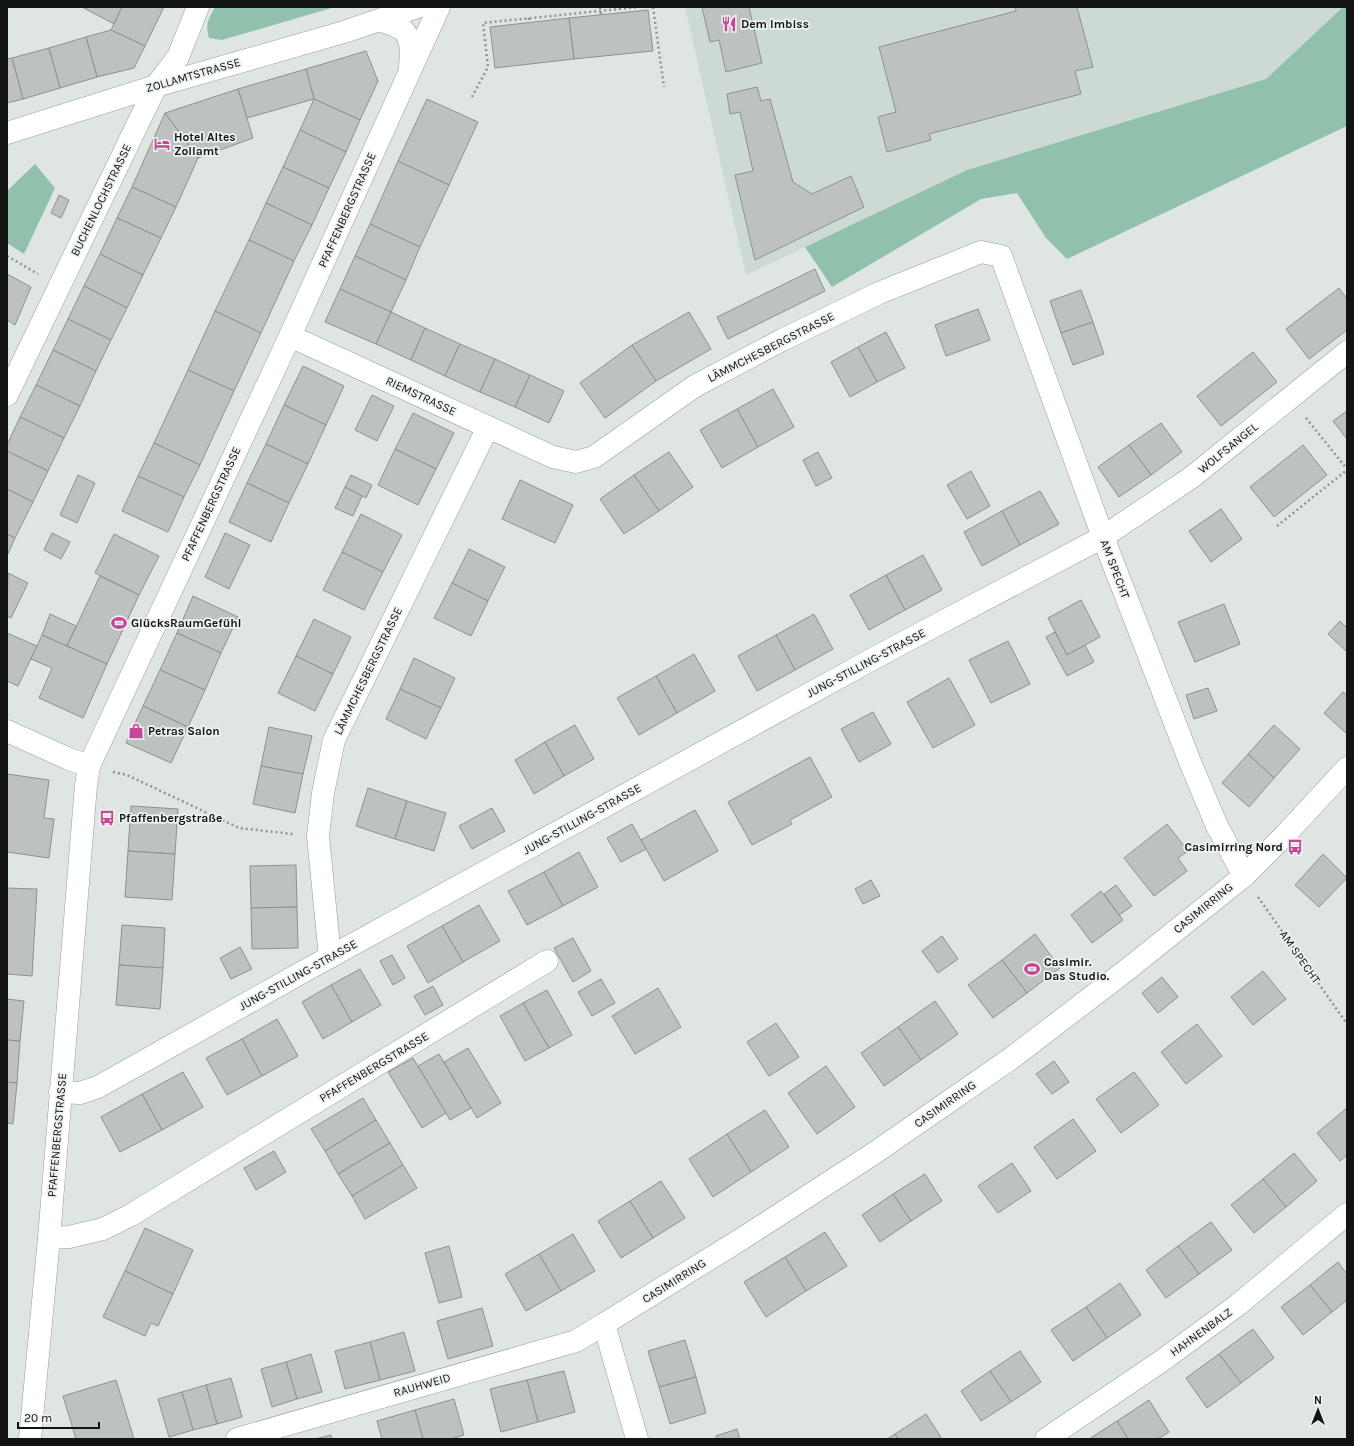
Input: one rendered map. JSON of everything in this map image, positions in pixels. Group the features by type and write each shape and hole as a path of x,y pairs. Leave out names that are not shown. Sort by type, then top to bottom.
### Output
{"street":[{"name":"BUCHENLOCHSTRASSE","path":"7,395 156,86 178,57 198,7"},
{"name":"ZOLLAMTSTRASSE","path":"7,133 156,86 380,20 418,7"},
{"name":"PFAFFENBERGSTRASSE","path":"30,1439 49,1238 86,785 89,766 290,336 439,7"},
{"path":"380,20 402,30 409,39 411,49 410,72"},
{"name":"LÄMMCHESBERGSTRASSE","path":"553,457 576,462 594,457 696,386 782,340 879,293 981,252 1001,256"},
{"name":"AM SPECHT","path":"1001,256 1103,537 1190,762 1217,826 1244,876"},
{"name":"RIEMSTRASSE","path":"290,336 553,457"},
{"name":"WOLFSANGEL","path":"1103,537 1192,477 1347,352"},
{"name":"LÄMMCHESBERGSTRASSE","path":"330,957 318,836 323,793 334,740 488,427"},
{"name":"JUNG-STILLING-STRASSE","path":"60,1092 80,1093 98,1087 330,957 891,649 1103,537"},
{"path":"7,731 69,759 89,766"},
{"name":"CASIMIRRING","path":"604,1324 740,1240 873,1154 1013,1057 1128,969 1244,876 1285,835 1347,768"},
{"name":"PFAFFENBERGSTRASSE","path":"49,1238 68,1237 103,1229 131,1215 547,961"},
{"name":"HAHNENBALZ","path":"1046,1439 1163,1360 1239,1304 1347,1214"},
{"path":"604,1324 637,1439"},
{"name":"RAUHWEID","path":"237,1439 576,1341 604,1324"}],"path":[{"path":"600,7 601,13"},
{"path":"472,97 488,67 483,23 601,13 638,7"},
{"path":"653,7 664,87"},
{"path":"7,256 42,276"},
{"path":"1277,526 1347,469 1290,398"},
{"path":"112,772 128,775 239,828 298,835"},
{"name":"AM SPECHT","path":"1258,896 1347,1024"}],"shaded area":[{"path":"685,7 1343,7 1266,79 967,170 746,275"}],"green space":[{"path":"215,7 335,7 222,40 209,38 207,29 208,22"},
{"path":"1343,7 1347,7 1347,126 1067,259 1046,238 1017,193 981,199 832,287 805,247 967,170 1266,79"},
{"path":"35,164 55,188 24,254 7,243 7,191"}],"building":[{"path":"82,7 122,7 114,24"},
{"path":"122,7 164,7 145,46 111,30"},
{"name":"Dem Imbiss","path":"702,7 749,7 762,63 726,72 719,40 710,42"},
{"path":"1015,7 1077,7 1093,67 1075,71 1081,94 929,134 931,140 887,152 878,117 896,112 879,47 1016,11"},
{"path":"648,10 653,51 574,59 569,18"},
{"path":"569,18 574,59 495,68 490,27"},
{"path":"111,30 145,46 134,68 97,77 86,37"},
{"path":"86,37 97,77 60,88 49,48"},
{"path":"49,48 60,88 23,99 12,58"},
{"path":"366,51 378,81 360,120 314,99 306,69"},
{"path":"12,58 23,99 7,103 7,59"},
{"path":"306,69 314,99 247,118 238,89"},
{"path":"757,87 761,101 770,99 793,182 812,194 851,176 864,207 755,260 735,175 753,171 740,112 730,114 727,94"},
{"path":"238,89 253,138 198,158 165,113"},
{"path":"314,99 360,120 346,152 300,130"},
{"path":"427,99 478,122 449,185 398,161"},
{"path":"165,113 198,158 176,207 132,187"},
{"path":"300,130 346,152 329,188 283,167"},
{"path":"398,161 449,185 420,247 370,224"},
{"path":"283,167 329,188 312,225 266,203"},
{"path":"132,187 176,207 161,238 117,218"},
{"path":"59,195 69,200 61,218 51,213"},
{"path":"266,203 312,225 294,261 249,240"},
{"path":"117,218 161,238 143,275 100,254"},
{"path":"370,224 420,247 406,280 355,256"},
{"path":"249,240 294,261 261,333 215,311"},
{"path":"100,254 143,275 127,308 84,286"},
{"path":"355,256 406,280 391,312 340,289"},
{"path":"815,269 825,291 728,339 717,317"},
{"path":"7,274 31,287 15,325 7,320"},
{"path":"84,286 127,308 111,340 68,319"},
{"path":"1339,288 1347,299 1347,330 1309,359 1286,329"},
{"path":"340,289 391,312 376,344 325,322"},
{"path":"1081,290 1093,322 1061,333 1050,301"},
{"path":"978,309 990,340 946,356 935,325"},
{"path":"215,311 261,333 234,391 188,370"},
{"path":"391,312 425,328 411,360 376,344"},
{"path":"689,312 711,349 656,381 632,345"},
{"path":"68,319 111,340 96,371 53,350"},
{"path":"1093,322 1104,354 1073,365 1061,333"},
{"path":"425,328 460,344 445,376 411,360"},
{"path":"886,332 905,368 877,382 858,347"},
{"path":"460,344 495,359 480,392 445,376"},
{"path":"632,345 656,381 605,418 580,383"},
{"path":"858,347 877,382 850,397 831,362"},
{"path":"53,350 96,371 80,406 36,385"},
{"path":"1253,352 1277,382 1221,426 1197,396"},
{"path":"495,359 530,375 515,407 480,392"},
{"path":"303,366 344,386 326,425 284,405"},
{"path":"188,370 234,391 200,465 154,443"},
{"path":"530,375 564,391 549,423 515,407"},
{"path":"36,385 80,406 64,438 20,417"},
{"path":"773,389 794,427 758,447 737,409"},
{"path":"372,395 394,406 377,441 355,430"},
{"path":"284,405 326,425 308,464 266,444"},
{"path":"737,409 758,447 722,468 700,430"},
{"path":"1347,411 1347,439 1333,421"},
{"path":"413,413 454,433 436,469 395,449"},
{"path":"20,417 64,438 48,471 7,451 7,445"},
{"path":"1161,423 1182,452 1151,475 1129,445"},
{"path":"154,443 200,465 184,497 138,476"},
{"path":"266,444 308,464 289,503 247,483"},
{"path":"1129,445 1151,475 1119,497 1098,467"},
{"path":"1303,445 1327,475 1274,517 1250,487"},
{"path":"395,449 436,469 418,505 378,485"},
{"path":"7,451 48,471 33,502 7,489"},
{"path":"669,452 693,487 659,511 634,475"},
{"path":"818,452 832,478 816,486 803,460"},
{"path":"971,471 990,506 967,519 947,485"},
{"path":"78,475 95,483 77,523 60,515"},
{"path":"351,475 372,485 366,498 345,487"},
{"path":"634,475 659,511 624,534 600,499"},
{"path":"138,476 184,497 168,532 122,511"},
{"path":"520,480 573,505 555,543 502,519"},
{"path":"247,483 289,503 271,542 229,522"},
{"path":"345,487 362,496 353,516 335,508"},
{"path":"7,489 33,502 15,538 7,534"},
{"path":"1040,491 1059,524 1020,545 1002,511"},
{"path":"1221,509 1242,539 1211,562 1189,531"},
{"path":"1002,511 1020,545 982,566 964,532"},
{"path":"361,514 402,535 383,572 342,552"},
{"path":"52,533 70,542 61,559 44,550"},
{"path":"225,533 250,545 229,589 205,577"},
{"path":"7,534 15,538 7,556"},
{"path":"114,534 159,556 139,595 95,573"},
{"path":"469,549 505,567 488,601 452,583"},
{"path":"342,552 383,572 364,610 323,590"},
{"path":"923,555 942,590 905,610 886,575"},
{"path":"8,573 28,583 11,618 7,616"},
{"path":"886,575 905,610 869,630 850,595"},
{"path":"100,576 139,595 107,664 67,646"},
{"path":"452,583 488,601 471,636 434,618"},
{"path":"193,596 238,617 221,653 177,633"},
{"path":"1081,600 1100,637 1067,655 1048,618"},
{"path":"1224,604 1240,644 1195,662 1178,622"},
{"path":"50,614 76,626 67,646 42,635"},
{"path":"814,614 833,649 795,670 776,635"},
{"path":"314,619 351,637 333,674 296,656"},
{"path":"1340,621 1347,628 1347,652 1328,634"},
{"path":"1055,632 1067,655 1085,645 1094,662 1067,676 1046,637"},
{"path":"7,633 37,646 18,686 7,681"},
{"path":"177,633 221,653 205,690 160,670"},
{"path":"42,635 107,664 83,718 39,698 52,668 31,659"},
{"path":"776,635 795,670 757,691 738,656"},
{"path":"1008,641 1030,684 991,703 969,660"},
{"path":"694,654 715,691 677,713 656,676"},
{"path":"296,656 333,674 315,711 278,693"},
{"path":"414,658 455,678 441,708 400,689"},
{"path":"160,670 205,690 188,727 143,706"},
{"path":"656,676 677,713 639,735 617,698"},
{"path":"949,678 975,725 933,748 907,702"},
{"path":"1208,688 1217,711 1194,719 1186,695"},
{"path":"400,689 441,708 426,739 386,719"},
{"path":"1343,692 1347,695 1347,734 1324,713"},
{"path":"143,706 188,727 171,763 126,743"},
{"path":"873,712 891,744 859,762 841,729"},
{"path":"575,725 594,759 564,776 545,742"},
{"path":"1274,725 1300,749 1274,778 1248,754"},
{"path":"269,727 312,736 303,774 261,766"},
{"path":"545,742 564,776 534,794 515,760"},
{"path":"1248,754 1274,778 1249,807 1222,783"},
{"path":"810,757 832,797 790,820 792,824 752,845 728,802"},
{"path":"261,766 303,774 295,813 253,804"},
{"path":"7,774 49,780 44,818 54,819 49,858 7,852"},
{"path":"368,788 407,801 395,839 356,826"},
{"path":"407,801 446,813 434,851 395,839"},
{"path":"131,806 178,809 175,854 128,851"},
{"path":"492,808 505,831 472,849 459,826"},
{"path":"695,810 718,851 664,881 641,840"},
{"path":"632,824 646,849 621,862 607,838"},
{"path":"1167,824 1188,851 1178,858 1187,871 1154,896 1124,858"},
{"path":"128,851 175,854 172,900 125,897"},
{"path":"579,852 598,887 563,906 544,872"},
{"path":"1323,854 1347,878 1319,907 1295,885"},
{"path":"296,865 297,907 251,908 250,866"},
{"path":"544,872 563,906 527,925 508,891"},
{"path":"871,880 880,896 863,904 855,889"},
{"path":"1116,885 1132,906 1119,915 1104,894"},
{"path":"7,888 37,889 32,976 7,974"},
{"path":"1101,891 1123,920 1092,943 1071,915"},
{"path":"479,905 500,941 463,962 442,926"},
{"path":"297,907 298,948 252,949 251,908"},
{"path":"122,925 165,928 163,968 119,965"},
{"path":"442,926 463,962 428,983 407,946"},
{"path":"1035,934 1060,968 1027,993 1002,960"},
{"path":"942,936 958,959 938,973 922,951"},
{"path":"573,938 591,971 573,982 554,948"},
{"path":"240,947 252,969 231,979 220,958"},
{"path":"392,955 405,978 393,985 380,961"},
{"path":"1002,960 1027,993 993,1018 968,985"},
{"path":"119,965 163,968 160,1009 116,1005"},
{"path":"360,969 381,1005 352,1022 331,985"},
{"path":"1263,971 1286,999 1253,1025 1231,997"},
{"path":"1162,977 1178,997 1158,1013 1142,993"},
{"path":"601,979 615,1003 592,1016 578,992"},
{"path":"331,985 352,1022 323,1039 302,1002"},
{"path":"433,986 443,1005 425,1015 414,996"},
{"path":"658,988 681,1027 635,1054 612,1016"},
{"path":"547,990 572,1035 549,1048 523,1003"},
{"path":"7,999 24,1001 20,1041 7,1040"},
{"path":"935,1001 958,1034 921,1060 898,1027"},
{"path":"523,1003 549,1048 525,1061 500,1016"},
{"path":"277,1019 298,1056 262,1076 242,1039"},
{"path":"776,1023 799,1057 769,1076 747,1042"},
{"path":"1197,1024 1222,1056 1186,1084 1161,1052"},
{"path":"898,1027 921,1060 884,1086 861,1053"},
{"path":"242,1039 262,1076 227,1095 206,1058"},
{"path":"7,1040 20,1041 17,1083 7,1082"},
{"path":"468,1048 501,1103 477,1118 444,1062"},
{"path":"439,1054 471,1108 450,1120 418,1066"},
{"path":"413,1058 446,1113 422,1128 388,1072"},
{"path":"1054,1061 1069,1082 1052,1094 1036,1074"},
{"path":"826,1066 855,1107 817,1134 788,1093"},
{"path":"183,1072 203,1107 162,1130 142,1094"},
{"path":"1134,1072 1159,1105 1121,1133 1096,1099"},
{"path":"7,1082 17,1083 13,1124 7,1123"},
{"path":"142,1094 162,1130 120,1152 101,1117"},
{"path":"363,1098 376,1120 325,1151 311,1129"},
{"path":"1347,1108 1347,1155 1340,1161 1317,1133"},
{"path":"765,1110 789,1147 751,1172 727,1134"},
{"path":"1073,1119 1096,1151 1057,1179 1034,1147"},
{"path":"376,1120 390,1143 338,1174 325,1151"},
{"path":"727,1134 751,1172 713,1197 689,1159"},
{"path":"390,1143 403,1165 352,1196 338,1174"},
{"path":"274,1151 286,1172 256,1190 244,1168"},
{"path":"1294,1153 1317,1181 1286,1207 1263,1179"},
{"path":"1012,1163 1031,1191 998,1213 978,1186"},
{"path":"403,1165 417,1188 365,1219 352,1196"},
{"path":"925,1174 942,1201 911,1221 893,1194"},
{"path":"1263,1179 1286,1207 1254,1233 1231,1205"},
{"path":"661,1181 685,1218 653,1238 630,1201"},
{"path":"893,1194 911,1221 880,1242 862,1215"},
{"path":"630,1201 653,1238 621,1258 598,1221"},
{"path":"1211,1222 1232,1250 1199,1274 1178,1246"},
{"path":"145,1228 193,1250 173,1294 125,1271"},
{"path":"825,1232 847,1266 806,1291 785,1257"},
{"path":"573,1234 595,1271 561,1291 539,1254"},
{"path":"449,1246 462,1297 439,1303 425,1253"},
{"path":"1178,1246 1199,1274 1166,1298 1146,1270"},
{"path":"539,1254 561,1291 526,1311 505,1274"},
{"path":"785,1257 806,1291 766,1317 744,1282"},
{"path":"1338,1262 1347,1274 1347,1300 1332,1312 1310,1285"},
{"path":"125,1271 173,1294 158,1326 151,1323 145,1336 103,1317"},
{"path":"1120,1283 1141,1315 1107,1338 1086,1307"},
{"path":"1310,1285 1332,1312 1303,1335 1281,1307"},
{"path":"1086,1307 1107,1338 1073,1361 1051,1330"},
{"path":"482,1308 493,1346 448,1359 437,1321"},
{"path":"1253,1329 1274,1358 1241,1383 1219,1354"},
{"path":"404,1332 415,1371 380,1380 370,1342"},
{"path":"685,1340 696,1377 659,1387 648,1351"},
{"path":"370,1342 380,1380 345,1389 335,1351"},
{"path":"1020,1351 1041,1382 1011,1402 990,1371"},
{"path":"311,1354 322,1392 297,1399 286,1362"},
{"path":"1219,1354 1241,1383 1207,1408 1186,1378"},
{"path":"286,1362 297,1399 272,1407 261,1369"},
{"path":"564,1371 575,1412 538,1422 527,1380"},
{"path":"990,1371 1011,1402 981,1421 961,1391"},
{"path":"696,1377 706,1413 670,1424 659,1387"},
{"path":"231,1378 242,1417 217,1424 206,1385"},
{"path":"116,1380 134,1439 76,1439 63,1396"},
{"path":"527,1380 538,1422 501,1432 490,1389"},
{"path":"206,1385 217,1424 193,1430 182,1392"},
{"path":"182,1392 193,1430 169,1437 158,1399"},
{"path":"454,1399 464,1435 451,1439 423,1439 415,1410"},
{"path":"1149,1400 1169,1432 1158,1439 1128,1439 1117,1421"},
{"path":"415,1410 423,1439 382,1439 377,1421"},
{"path":"926,1414 942,1439 898,1439 895,1434"},
{"path":"1117,1421 1128,1439 1089,1439"},
{"path":"737,1429 740,1439 717,1439 716,1436"},
{"path":"895,1434 898,1439 887,1439"},
{"path":"331,1435 332,1439 315,1439"}],"place":[{"name":"Dem Imbiss","path":"729,24"},
{"name":"Hotel Altes Zollamt","path":"162,144"},
{"name":"GlücksRaumGefühl","path":"119,623"},
{"name":"Petras Salon","path":"136,731"},
{"name":"Pfaffenbergstraße","path":"107,818"},
{"name":"Casimirring Nord","path":"1295,847"},
{"name":"Casimir. Das Studio.","path":"1032,969"}]}
